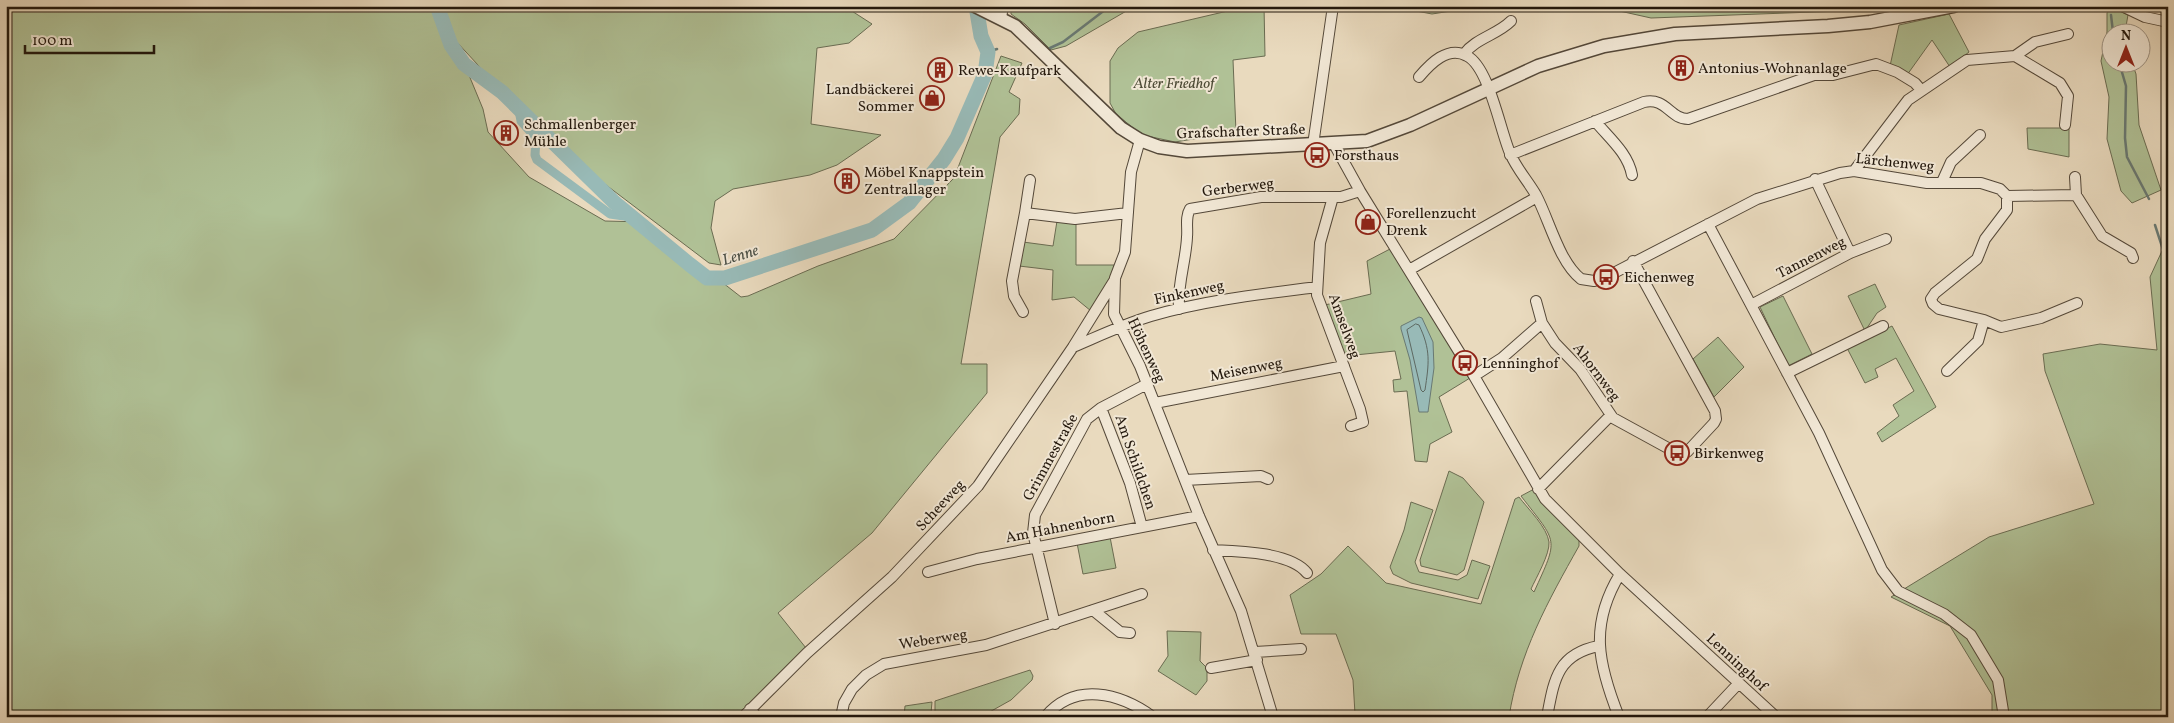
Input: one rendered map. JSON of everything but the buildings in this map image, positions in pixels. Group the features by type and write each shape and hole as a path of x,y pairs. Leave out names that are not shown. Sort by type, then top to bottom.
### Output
{"street":[{"name":"Grafschafter Straße","path":"975,6 999,13 1015,26 1109,119 1140,140 1159,147 1187,151 1334,144 1367,140 1386,135 1553,60 1624,41 1675,34 1849,24 1954,6"},
{"path":"1313,144 1332,6"},
{"path":"2122,6 2145,17 2168,22"},
{"path":"1464,54 1471,45 1496,33 1510,21"},
{"path":"1854,171 1904,104 1964,61 2015,56 2035,42 2068,34"},
{"path":"1419,77 1437,59 1449,54 1464,54 1476,63 1488,88 1510,155 1537,197 1565,257 1581,279 1589,281 1601,278 1708,224 1819,433 1882,570 1898,590 1944,614 1971,635 1998,680 2004,717"},
{"path":"2015,56 2065,88 2068,101 2065,125"},
{"path":"1510,155 1595,121 1652,101 1660,102 1682,119 1688,119 1814,75 1833,75 1871,64 1897,72 1915,83 1921,90"},
{"path":"1595,121 1624,155 1630,165 1632,176"},
{"name":"Lärchenweg","path":"1942,182 1946,170 1956,155 1980,135"},
{"name":"Höhenweg","path":"1140,140 1131,172 1125,252 1116,278 1113,309 1119,326 1148,384 1199,516 1241,611 1273,716 1278,717"},
{"name":"Lenninghof","path":"1334,144 1360,191 1474,376 1538,489 1553,508 1620,574 1776,717"},
{"name":"Lärchenweg","path":"1708,224 1768,194 1814,179 1854,171 1921,183 1988,184 2000,189 2007,196 2076,196"},
{"path":"2075,177 2076,196 2102,236 2131,253 2133,258"},
{"path":"1814,179 1850,253"},
{"path":"1023,312 1014,296 1012,281 1030,180"},
{"name":"Gerberweg","path":"1179,309 1178,297 1187,242 1187,214 1190,209 1261,197 1333,197 1345,196 1360,191"},
{"path":"2007,196 2007,210 1985,239 1977,259 1931,299 1933,304 1938,309 1984,320 2001,327 2041,318 2077,303"},
{"name":"Amselweg","path":"1333,197 1322,231 1317,287 1318,300 1344,366 1363,422 1352,426"},
{"path":"1409,270 1537,197"},
{"path":"1025,213 1076,219 1128,213"},
{"name":"Tannenweg","path":"1751,305 1850,253 1886,239"},
{"path":"1538,489 1611,415 1681,454 1687,452 1716,419 1714,407 1634,261"},
{"name":"Scheeweg","path":"750,714 807,653 892,577 965,500 995,462 1073,347 1116,278"},
{"name":"Finkenweg","path":"1073,347 1119,326 1179,309 1246,296 1317,287"},
{"name":"Ahornweg","path":"1536,301 1542,323 1555,343 1580,369 1611,415"},
{"path":"1947,371 1978,341 1984,320"},
{"path":"1474,376 1502,358 1542,323"},
{"path":"1787,373 1883,326"},
{"name":"Meisenweg","path":"1154,403 1344,366"},
{"name":"Grimmestraße","path":"1037,547 1032,528 1035,514 1082,424 1100,408 1148,384"},
{"name":"Am Schildchen","path":"1100,408 1130,483 1142,527"},
{"path":"1185,480 1261,476 1268,479"},
{"name":"Am Hahnenborn","path":"928,572 977,559 1199,516"},
{"path":"1037,547 1055,624"},
{"path":"1213,550 1268,556 1299,565 1307,573"},
{"path":"1619,717 1604,677 1599,646 1606,602 1620,574"},
{"name":"Weberweg","path":"841,717 844,702 852,689 866,675 884,664 964,650 1055,624 1142,594"},
{"path":"1093,610 1120,632 1130,633"},
{"path":"1547,717 1556,678 1566,659 1585,648 1599,646"},
{"path":"1211,668 1256,656 1301,649"},
{"path":"1707,717 1738,684"},
{"path":"1045,717 1055,706 1069,698 1092,693 1110,696 1130,703 1153,717"}],"green space":[{"path":"6,6 844,6 872,24 849,43 817,48 811,124 881,135 837,165 810,175 733,189 715,201 711,228 721,265 709,263 548,141 454,39 483,109 488,132 529,177 605,221 645,222 741,297 748,296 818,266 894,239 954,178 1001,56 1022,63 1009,92 1020,99 1019,114 1000,137 961,364 987,364 987,393 872,533 778,613 806,648 740,717 90,717 89,715 86,717 6,717"},
{"path":"1011,6 1135,6 1066,46 1051,50 1025,24 1011,14"},
{"name":"Alter Friedhof","path":"1249,6 1264,6 1265,56 1233,60 1236,132 1175,142 1147,136 1137,131 1116,114 1110,103 1110,61 1118,48 1138,32"},
{"path":"1390,6 1483,6 1432,14"},
{"path":"1522,6 1885,6 1868,10 1651,18 1615,10"},
{"path":"2110,6 2128,15 2127,22 2107,22 2107,13"},
{"path":"1949,14 1969,52 1950,67 1932,40 1907,75 1890,66 1899,25"},
{"path":"2103,72 2135,72 2139,125 2161,190 2132,203 2121,191 2107,139 2109,97"},
{"path":"2027,128 2069,128 2069,157 2028,149"},
{"path":"1057,221 1076,223 1076,265 1114,265 1114,273 1091,311 1074,297 1052,300 1053,270 1019,266 1023,242 1053,246"},
{"path":"2168,238 2168,717 1990,717 1992,715 1992,695 1950,626 1891,597 1989,537 2094,504 2045,371 2043,354 2100,344 2157,350 2150,277"},
{"path":"1390,249 1470,378 1439,397 1452,432 1430,444 1427,462 1415,461 1407,391 1394,392 1393,380 1401,379 1395,351 1345,356 1325,305 1371,294 1367,261"},
{"path":"1875,284 1886,307 1877,313 1865,331 1848,296"},
{"path":"1783,296 1812,354 1788,366 1760,307"},
{"path":"1892,326 1936,407 1882,442 1877,433 1899,416 1893,405 1914,391 1896,358 1875,369 1878,377 1865,383 1847,348"},
{"path":"1718,337 1744,367 1714,397 1693,359"},
{"path":"1449,471 1463,478 1484,502 1464,570 1457,575 1421,566 1420,560"},
{"path":"1536,488 1579,540 1579,546 1556,587 1527,649 1509,717 1335,717 1335,715 1355,714 1353,680 1336,634 1301,634 1290,595 1321,574 1348,546 1386,583 1481,604 1515,499 1519,497 1545,530 1549,542 1545,559 1531,589 1534,592 1551,550 1551,541 1548,533 1521,496"},
{"path":"1411,502 1433,510 1415,562 1419,572 1458,580 1467,575 1472,560 1490,566 1478,599 1411,583 1393,574 1390,567 1404,530"},
{"path":"1110,537 1116,568 1083,574 1077,543"},
{"path":"1167,631 1201,632 1200,661 1207,668 1207,681 1196,695 1158,671 1168,656"},
{"path":"1030,670 1033,676 1032,680 1011,700 986,714 935,713 935,701"},
{"path":"932,702 931,713 961,715 960,717 904,717 905,706"}],"water":[{"path":"1419,317 1422,318 1433,342 1434,368 1428,412 1419,412 1410,360 1401,329 1401,326"}],"waterway":[{"name":"Lenne","path":"437,6 451,45 464,64 502,92 615,203 707,278 725,278 872,230 909,203 944,159 957,138 985,74 988,52 981,36 976,6"},
{"path":"1050,48 1063,42 1110,6"},
{"path":"2111,15 2112,22"},
{"path":"988,52 997,49"},
{"path":"2122,72 2126,86 2125,138 2127,157 2149,199"},
{"path":"519,110 521,121 536,138 535,155 537,160 610,214 631,217"},
{"path":"2155,225 2168,265"}],"place":[{"name":"Antonius-Wohnanlage","path":"1681,68"},
{"name":"Rewe-Kaufpark","path":"940,70"},
{"name":"Landbäckerei Sommer","path":"932,98"},
{"name":"Schmallenberger Mühle","path":"506,133"},
{"name":"Forsthaus","path":"1317,155"},
{"name":"Möbel Knappstein Zentrallager","path":"847,181"},
{"name":"Forellenzucht Drenk","path":"1368,222"},
{"name":"Eichenweg","path":"1606,277"},
{"name":"Lenninghof","path":"1465,363"},
{"name":"Birkenweg","path":"1677,453"}]}
